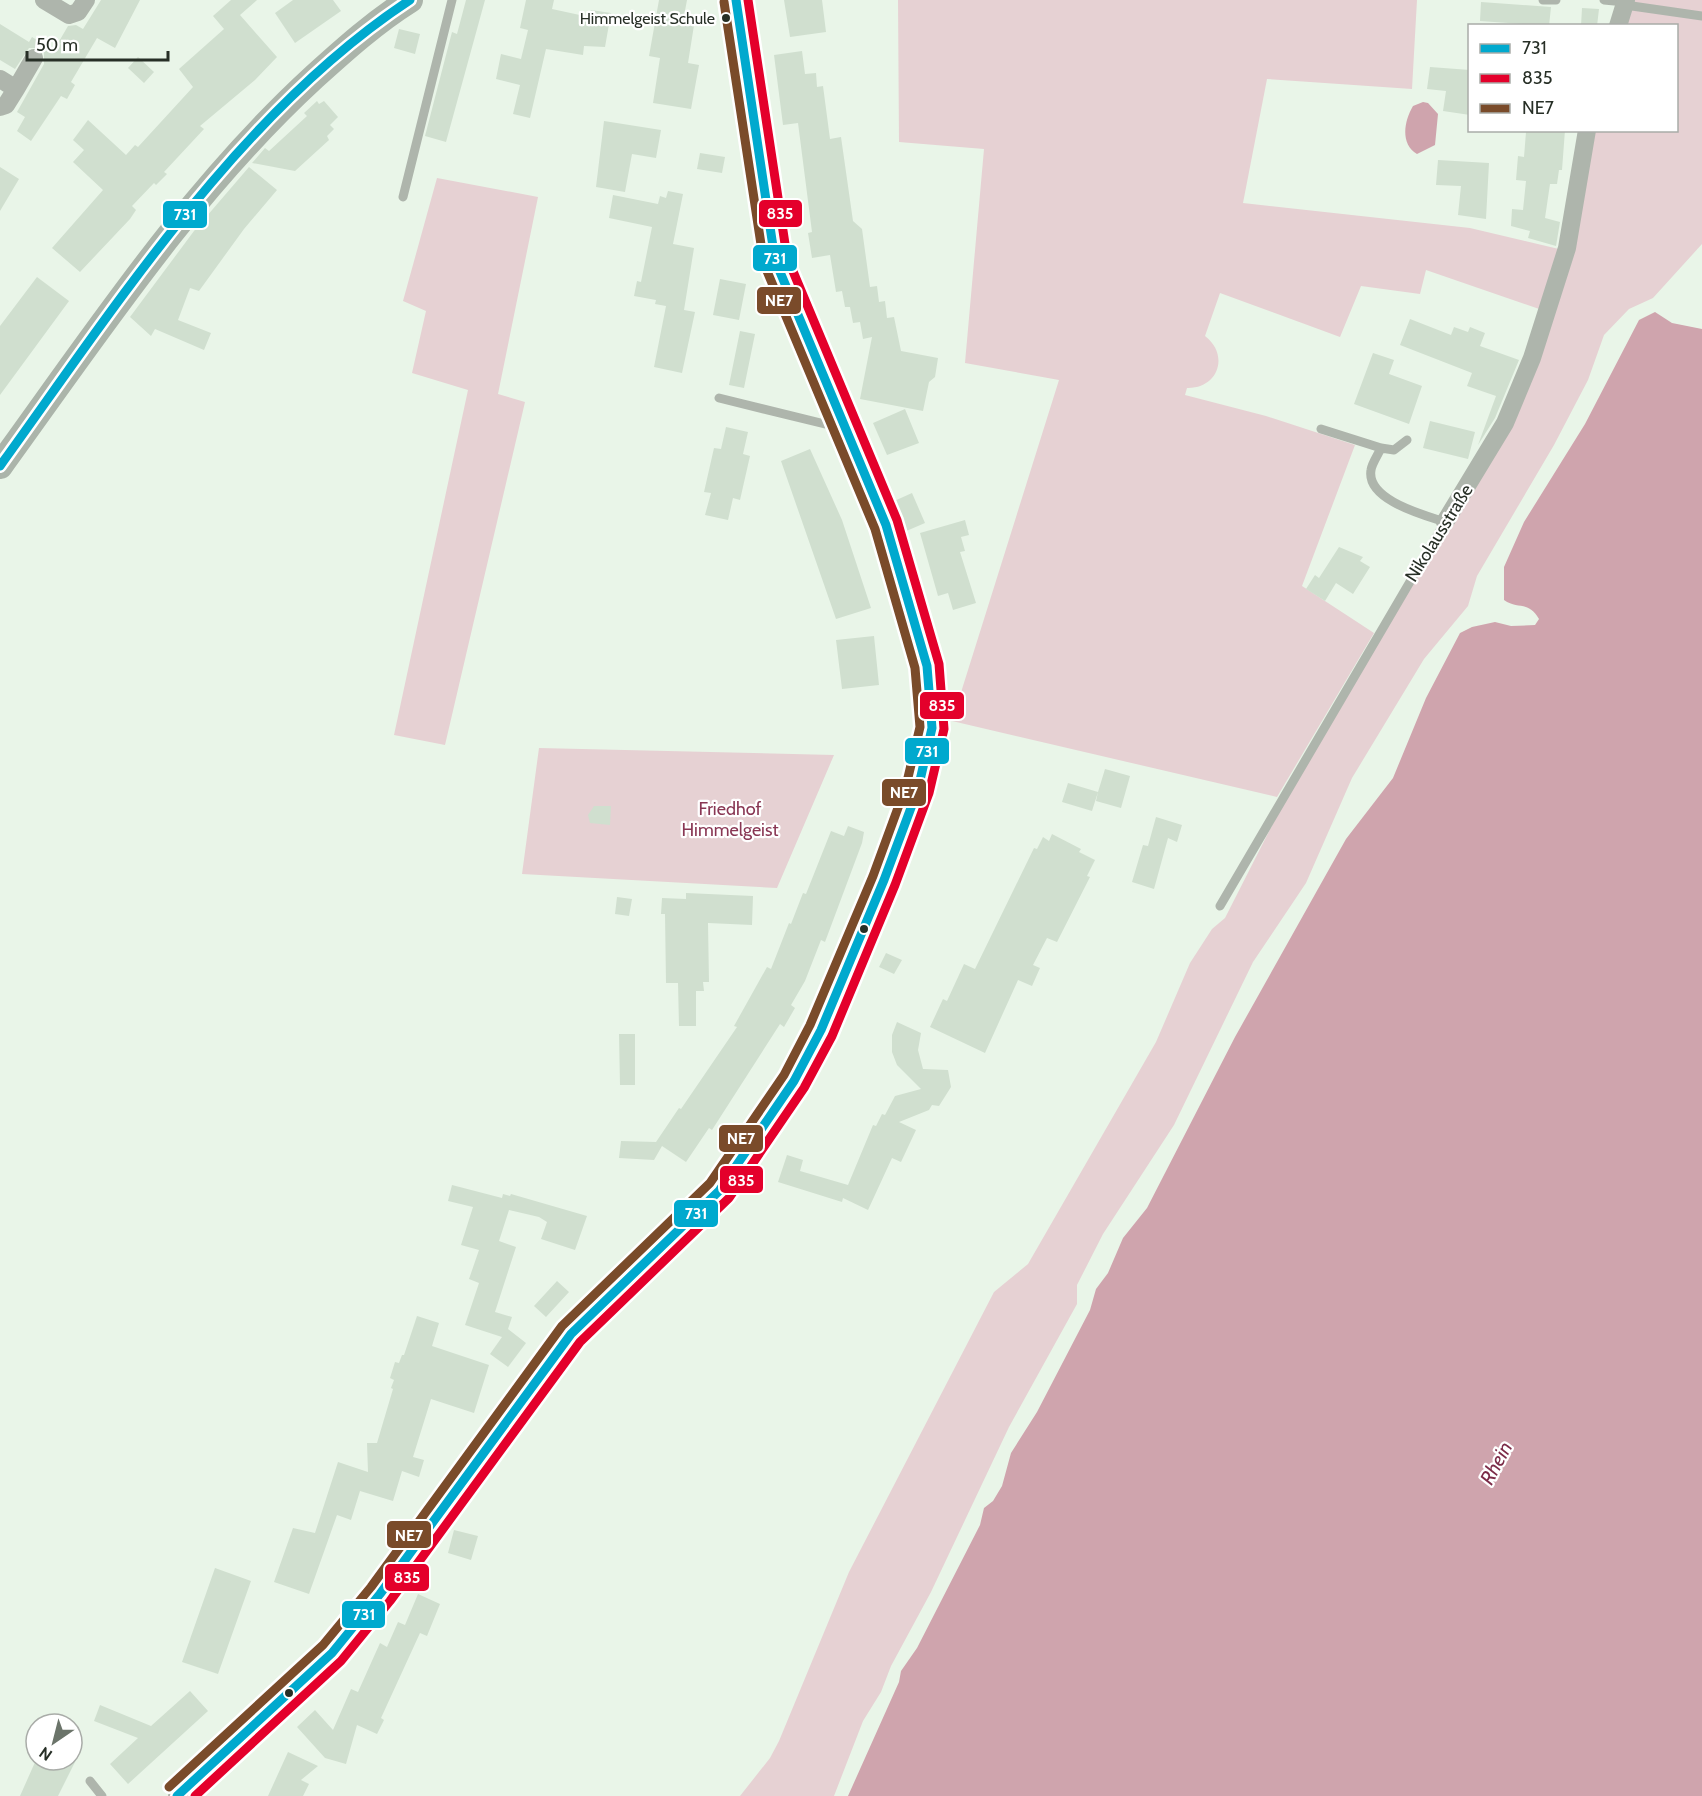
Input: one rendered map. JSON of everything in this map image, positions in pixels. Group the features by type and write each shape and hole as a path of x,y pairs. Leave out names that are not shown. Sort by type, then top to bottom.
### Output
{"street":[{"path":"44,0 69,15 78,12 86,0"},
{"path":"0,466 176,225 229,163 353,42 410,0"},
{"path":"177,1796 332,1653 380,1594 571,1334 719,1191 794,1081 831,1010 911,811 925,766 932,728 927,666 886,525 775,260 736,0"},
{"path":"1619,24 1625,2"},
{"path":"0,107 6,105 8,84 34,58"},
{"name":"Nikolausstraße","path":"1444,522 1505,423 1532,358 1567,248 1587,132"}],"lane":[{"path":"403,197 452,0"},
{"path":"1543,0 1556,0"},
{"path":"1604,0 1702,16"},
{"path":"719,398 825,424 841,417"},
{"path":"1322,429 1394,450 1407,440"},
{"path":"1381,448 1371,471 1373,483 1384,497 1444,522"},
{"name":"Nikolausstraße","path":"1220,906 1444,522"},
{"path":"90,1781 102,1796"}],"green space":[{"path":"898,0 1417,0 1412,89 1267,79 1243,203 1470,228 1563,250 1545,311 1426,270 1420,294 1361,286 1340,337 1220,293 1205,336 1217,352 1217,370 1206,383 1198,387 1187,388 1185,395 1266,416 1355,445 1302,586 1374,633 1277,797 952,721 1059,380 965,363 984,149 899,142"},
{"path":"1629,0 1702,0 1702,244 1653,298 1629,309 1604,335 1588,380 1554,445 1477,576 1468,606 1424,659 1352,778 1306,883 1253,962 1174,1125 1103,1234 1077,1285 1077,1304 1009,1427 931,1592 891,1666 881,1692 863,1721 834,1796 740,1796 770,1758 779,1741 849,1572 994,1292 1028,1264 1156,1042 1190,963 1212,929 1225,918 1283,804 1516,406 1590,132 1678,132 1678,24 1622,24"},
{"path":"437,178 538,197 498,394 525,402 445,745 394,735 468,390 412,373 426,311 403,301"},
{"name":"Friedhof Himmelgeist","path":"539,748 834,755 777,888 522,874"}],"water":[{"path":"1423,102 1428,103 1438,114 1435,145 1417,154 1408,144 1405,132 1407,118 1413,106"},
{"name":"Rhein","path":"1655,312 1672,323 1702,329 1702,1796 848,1796 899,1682 901,1671 917,1648 980,1525 984,1508 993,1501 1002,1486 1011,1453 1037,1412 1090,1310 1096,1289 1108,1273 1123,1238 1147,1208 1235,1037 1346,839 1393,778 1426,698 1460,633 1472,627 1495,622 1511,626 1535,625 1539,619 1531,609 1504,600 1504,567 1524,522 1585,424 1639,320"}],"building":[{"path":"101,0 140,0 115,48 97,38 71,82 75,85 67,99 61,96 31,141 17,131 25,117 17,112 44,64 44,53 39,48 29,48 15,69 0,60 0,24 29,42 32,37 54,50 68,26 76,25 83,29"},
{"path":"231,0 257,0 240,15 277,57 255,80 200,126 204,129 164,172 167,174 156,185 154,183 132,206 136,210 130,219 80,272 52,248 103,190 73,162 84,150 73,140 88,120 126,155 135,145 138,147 193,87 179,69 224,29 213,16"},
{"path":"293,0 333,0 341,11 295,43 275,13"},
{"path":"466,0 485,0 446,142 425,136 452,32 457,34"},
{"path":"526,0 554,0 552,9 589,17 591,10 611,13 605,47 584,46 583,55 546,49 530,118 513,114 520,85 496,79 501,54 521,59 528,30 520,28"},
{"path":"659,0 687,0 684,16 695,19 688,63 699,65 691,109 653,103 660,58 649,56"},
{"path":"784,0 822,0 826,32 790,37"},
{"path":"1481,2 1551,7 1549,24 1480,21"},
{"path":"1582,8 1599,9 1597,24 1581,24"},
{"path":"399,29 420,34 415,54 394,48"},
{"path":"802,51 805,74 816,73 817,87 823,86 830,139 841,137 853,221 862,229 870,287 877,286 879,302 885,301 887,318 894,317 901,351 938,358 935,377 929,382 923,411 860,399 872,337 863,339 860,322 853,323 850,307 845,307 842,291 836,292 830,255 812,258 808,233 812,232 798,123 783,125 774,55"},
{"path":"138,57 154,72 144,83 128,68"},
{"path":"1430,67 1468,70 1468,115 1443,111 1446,91 1427,89"},
{"path":"317,101 319,104 324,101 338,117 330,125 334,129 327,136 329,140 295,171 252,163 265,148 269,151 307,116 304,113"},
{"path":"604,121 661,130 656,158 632,154 625,192 596,187"},
{"path":"1526,132 1565,132 1562,170 1559,170 1557,184 1550,184 1545,218 1560,222 1556,246 1528,238 1530,231 1511,226 1512,209 1523,210 1526,181 1516,180 1518,156 1524,157"},
{"path":"700,153 725,157 722,173 697,169"},
{"path":"1438,160 1489,163 1486,219 1458,215 1461,186 1436,185"},
{"path":"0,167 19,179 0,211"},
{"path":"249,167 277,190 244,229 199,291 190,288 178,320 211,333 204,350 155,329 151,336 130,317 194,231"},
{"path":"668,191 683,194 673,244 694,248 684,310 695,312 682,373 654,367 666,306 655,304 656,300 634,296 637,281 641,282 652,227 609,218 613,195 658,204 660,196 666,198"},
{"path":"37,277 69,301 0,395 0,326"},
{"path":"720,279 746,284 739,320 713,315"},
{"path":"1410,319 1451,335 1454,327 1468,332 1470,327 1485,333 1480,346 1519,360 1495,418 1478,445 1496,396 1467,386 1472,373 1400,345"},
{"path":"740,331 755,334 744,388 729,385"},
{"path":"1373,353 1394,360 1389,374 1422,386 1409,424 1354,404"},
{"path":"905,409 919,443 887,455 873,423"},
{"path":"1430,421 1475,432 1468,459 1423,448"},
{"path":"726,427 748,432 743,454 750,456 740,500 733,498 728,520 705,515 711,493 704,492 714,448 721,449"},
{"path":"810,449 842,520 871,608 836,619 781,461"},
{"path":"912,493 925,523 904,532 892,502"},
{"path":"965,520 969,535 961,537 965,551 960,552 976,603 953,610 948,593 938,596 920,533"},
{"path":"1339,547 1363,557 1360,561 1370,567 1353,594 1336,583 1325,601 1306,589 1315,575 1319,578"},
{"path":"874,636 879,685 842,689 836,640"},
{"path":"1105,769 1130,776 1121,808 1096,801"},
{"path":"1068,783 1098,792 1092,811 1062,802"},
{"path":"594,806 611,806 610,825 590,823 588,815"},
{"path":"1156,817 1182,825 1177,842 1168,838 1154,889 1132,882 1143,845 1148,846"},
{"path":"848,826 864,832 862,843 825,942 821,940 805,981 791,1005 795,1008 784,1027 780,1024 712,1130 709,1128 686,1162 662,1146 654,1160 619,1158 621,1141 656,1142 679,1108 681,1109 737,1027 734,1026 767,967 771,969 803,893 806,894 831,831 844,836"},
{"path":"1052,834 1081,849 1079,852 1095,860 1087,876 1090,877 1057,942 1047,938 1033,965 1040,968 1032,986 1018,980 985,1053 930,1027 943,999 947,1001 964,964 975,969 1034,848 1037,849 1043,837 1049,841"},
{"path":"686,893 753,896 752,925 708,923 709,982 703,982 704,991 696,991 696,1026 679,1026 678,983 666,983 665,914 661,914 662,898 686,899"},
{"path":"617,897 632,899 629,916 615,914"},
{"path":"886,953 902,960 894,974 879,967"},
{"path":"897,1022 921,1033 918,1050 923,1069 948,1070 951,1087 939,1106 932,1105 929,1110 899,1122 916,1130 901,1162 892,1158 868,1210 843,1198 842,1202 778,1182 787,1155 803,1160 800,1171 848,1185 873,1125 876,1126 882,1114 885,1115 895,1096 921,1089 897,1065 892,1052 892,1035"},
{"path":"619,1034 635,1034 635,1085 620,1085"},
{"path":"452,1185 502,1198 503,1194 510,1196 511,1194 587,1216 575,1250 541,1239 547,1222 539,1217 509,1210 499,1241 516,1247 495,1312 512,1317 508,1329 526,1343 508,1367 490,1354 502,1337 465,1325 479,1283 469,1279 479,1250 461,1245 473,1207 448,1201"},
{"path":"557,1281 569,1292 546,1317 534,1306"},
{"path":"417,1316 439,1323 432,1346 489,1365 474,1413 431,1399 413,1457 424,1460 419,1477 402,1471 393,1501 360,1491 351,1520 337,1515 309,1594 274,1582 293,1528 315,1533 338,1462 368,1472 367,1443 377,1443 393,1389 391,1388 394,1380 390,1378 395,1362 399,1363 404,1355"},
{"path":"454,1530 478,1536 471,1560 448,1553"},
{"path":"215,1568 251,1581 218,1674 182,1662"},
{"path":"418,1594 440,1604 427,1636 420,1633 381,1718 384,1720 377,1734 357,1725 346,1764 325,1758 297,1727 315,1710 333,1730 351,1689 358,1692 380,1643 387,1647 398,1622 405,1625"},
{"path":"190,1691 208,1711 128,1784 110,1764 138,1738 94,1721 100,1705 151,1726"},
{"path":"288,1752 318,1766 301,1780 309,1784 303,1796 268,1796"},
{"path":"31,1772 70,1772 58,1796 20,1796"}],"transit line":[{"name":"731","path":"0,466 137,277 237,154 291,97 349,45 410,0"},
{"name":"731","path":"177,1796 332,1653 380,1594 571,1334 719,1191 794,1081 821,1030 884,880 918,789 932,728 927,666 886,525 775,260 736,0"},
{"name":"835","path":"195,1796 341,1661 390,1601 580,1342 729,1198 804,1088 832,1036 895,885 929,793 944,729 939,664 897,520 787,257 748,0"},
{"name":"NE7","path":"169,1787 323,1645 371,1587 562,1326 710,1183 784,1075 810,1025 873,876 906,786 920,727 915,668 875,529 764,264 724,2"}],"place":[{"name":"Himmelgeist Schule","path":"726,18"}]}
